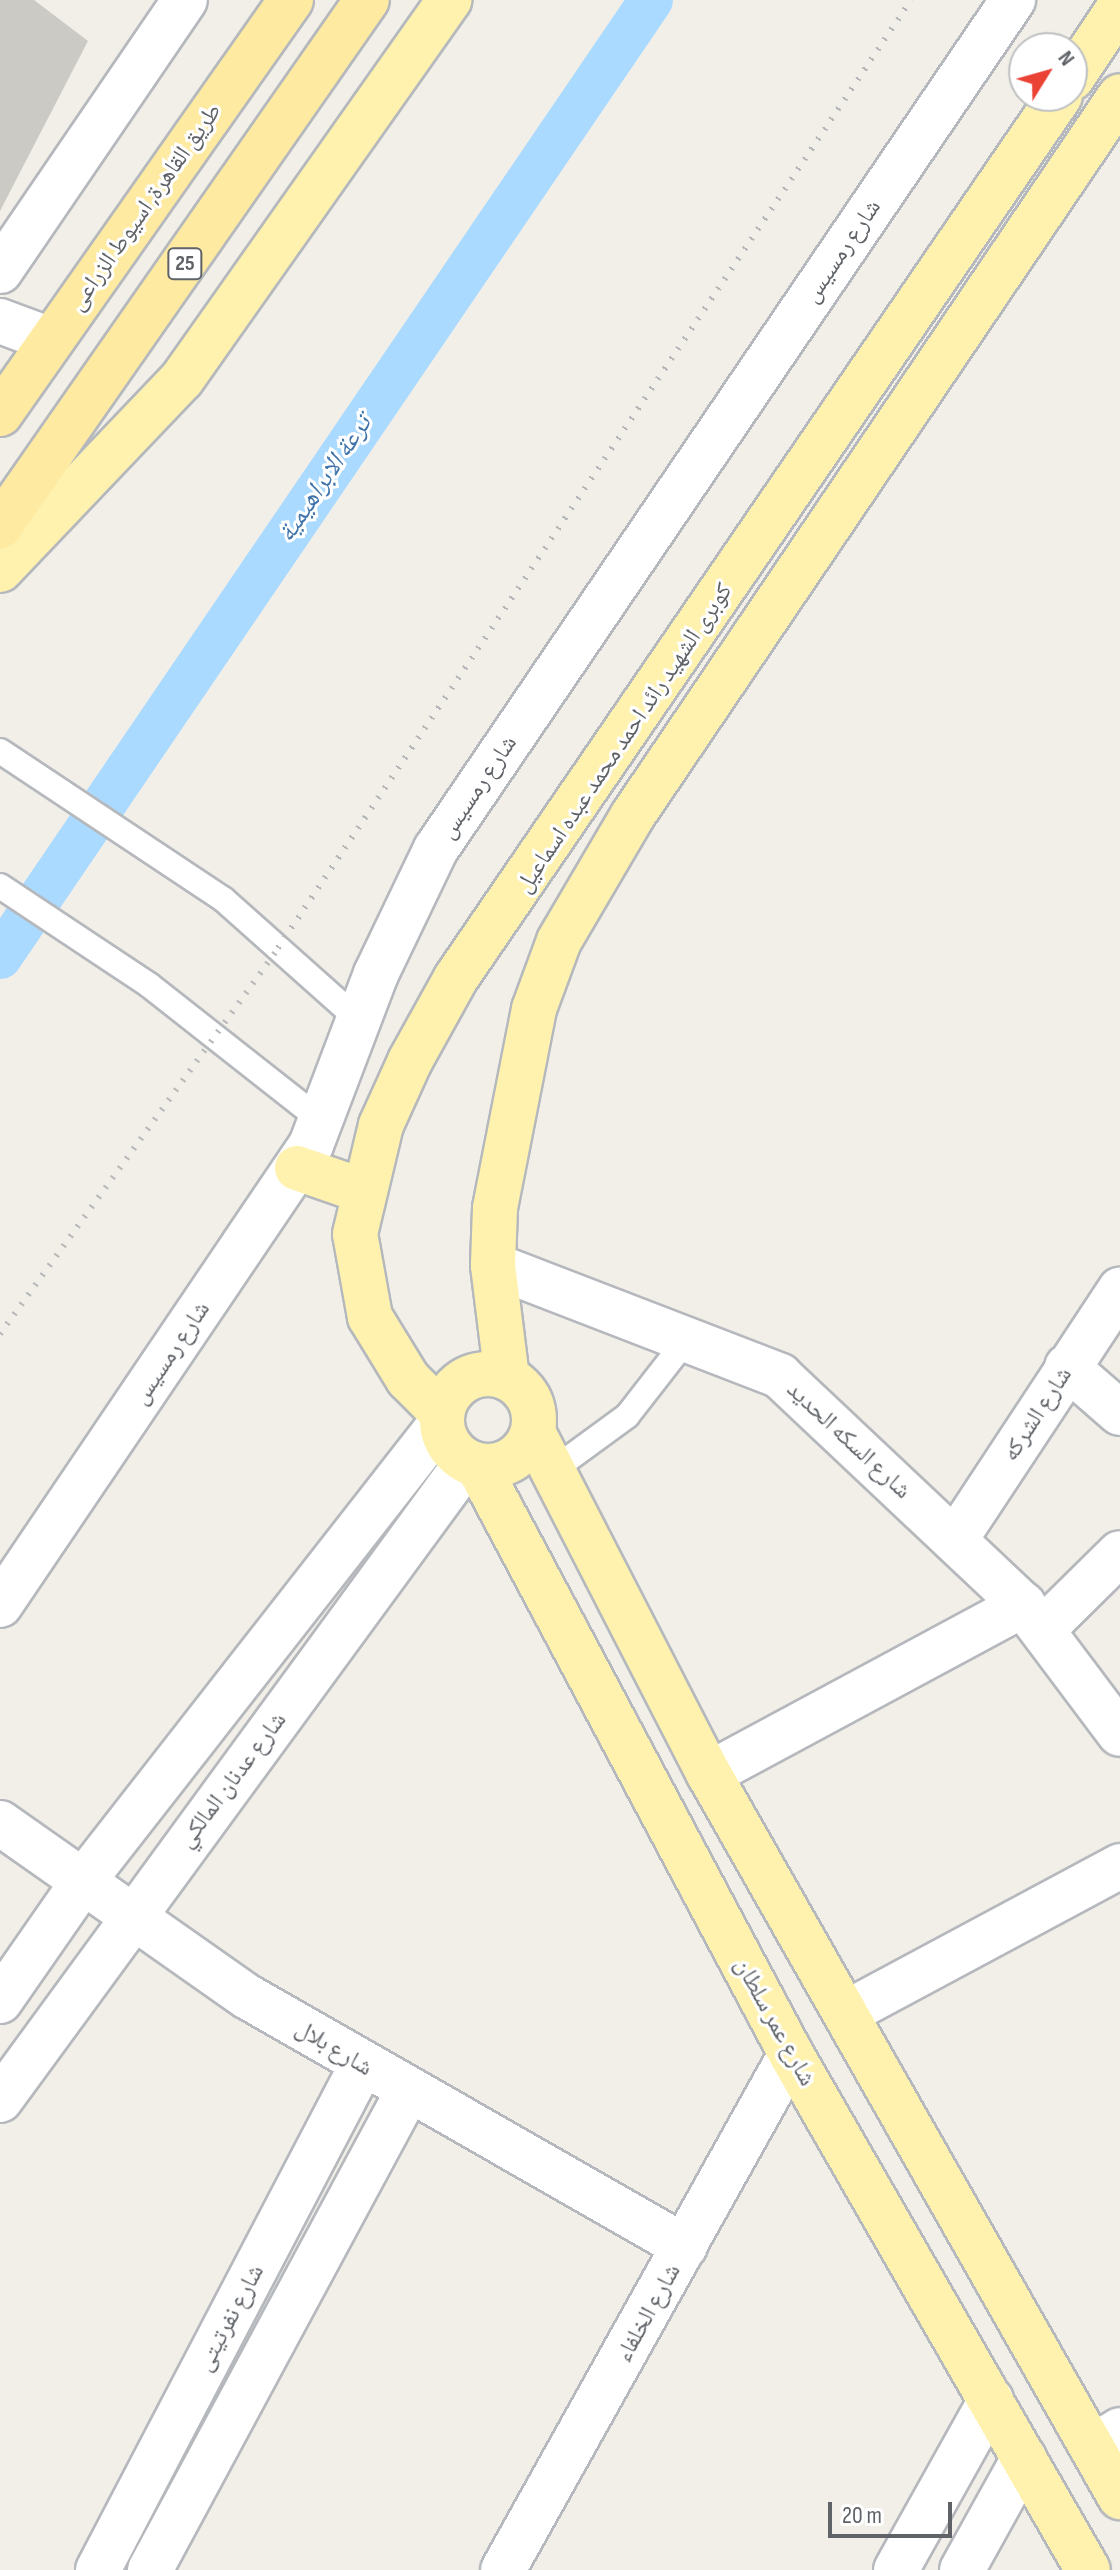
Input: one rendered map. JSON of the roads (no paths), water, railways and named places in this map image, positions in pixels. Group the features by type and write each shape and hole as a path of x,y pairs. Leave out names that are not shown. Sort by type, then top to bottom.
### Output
{"highway":[{"name":"طريق القاهرة, اسيوط الزراعى","path":"0,414 291,0"},
{"name":"25","path":"0,526 367,0"}],"main road":[{"path":"0,570 153,412 213,339 449,0"},
{"path":"1088,54 1120,6"},
{"path":"1120,96 578,905 534,1009 495,1208 493,1265 507,1378 530,1400 533,1432 549,1473 709,1774 848,2012 1106,2438 1120,2497"},
{"name":"كوبرى الشهيد رائد احمد محمد عبده اسماعيل","path":"441,1418 408,1379 370,1317 355,1234 360,1190 381,1125 456,978 1049,112"},
{"path":"297,1168 360,1190"},
{"path":"507,1378 466,1379 441,1418 473,1464 512,1460 533,1432"},
{"name":"شارع عمر سلطان","path":"473,1464 791,2054 1088,2570"}],"street":[{"path":"0,271 185,0"},
{"name":"شارع رمسيس","path":"0,1605 297,1168 322,1121 360,1021 436,849 1013,0"},
{"path":"0,321 51,340"},
{"name":"شارع السكه الحديد","path":"493,1265 780,1376 1033,1617 1120,1734"},
{"name":"شارع الشركه","path":"955,1540 1120,1290"},
{"path":"1067,1367 1120,1413"},
{"path":"0,2001 84,1880 441,1418"},
{"name":"شارع عدنان المالكي","path":"0,2100 132,1914 473,1464"},
{"path":"709,1774 1033,1617 1120,1553"},
{"name":"شارع بلال","path":"0,1823 362,2065 685,2247"},
{"path":"848,2012 1120,1866"},
{"name":"شارع الخلفاء","path":"503,2570 791,2054"},
{"name":"شارع نفرتيتى","path":"98,2570 362,2065"},
{"name":"شارع نفرتيتى","path":"150,2570 408,2091"},
{"path":"896,2570 991,2400"},
{"path":"962,2570 1024,2458"},
{"path":"943,2486 978,2484 994,2512"}],"lane":[{"path":"0,751 223,899 360,1021"},
{"path":"0,886 149,985 322,1121"},
{"path":"549,1473 627,1416 687,1339"}],"waterway":[{"name":"ترعة الابراهيمية","path":"0,957 651,0"}],"railway":[{"path":"0,1334 278,948 911,0"}]}
